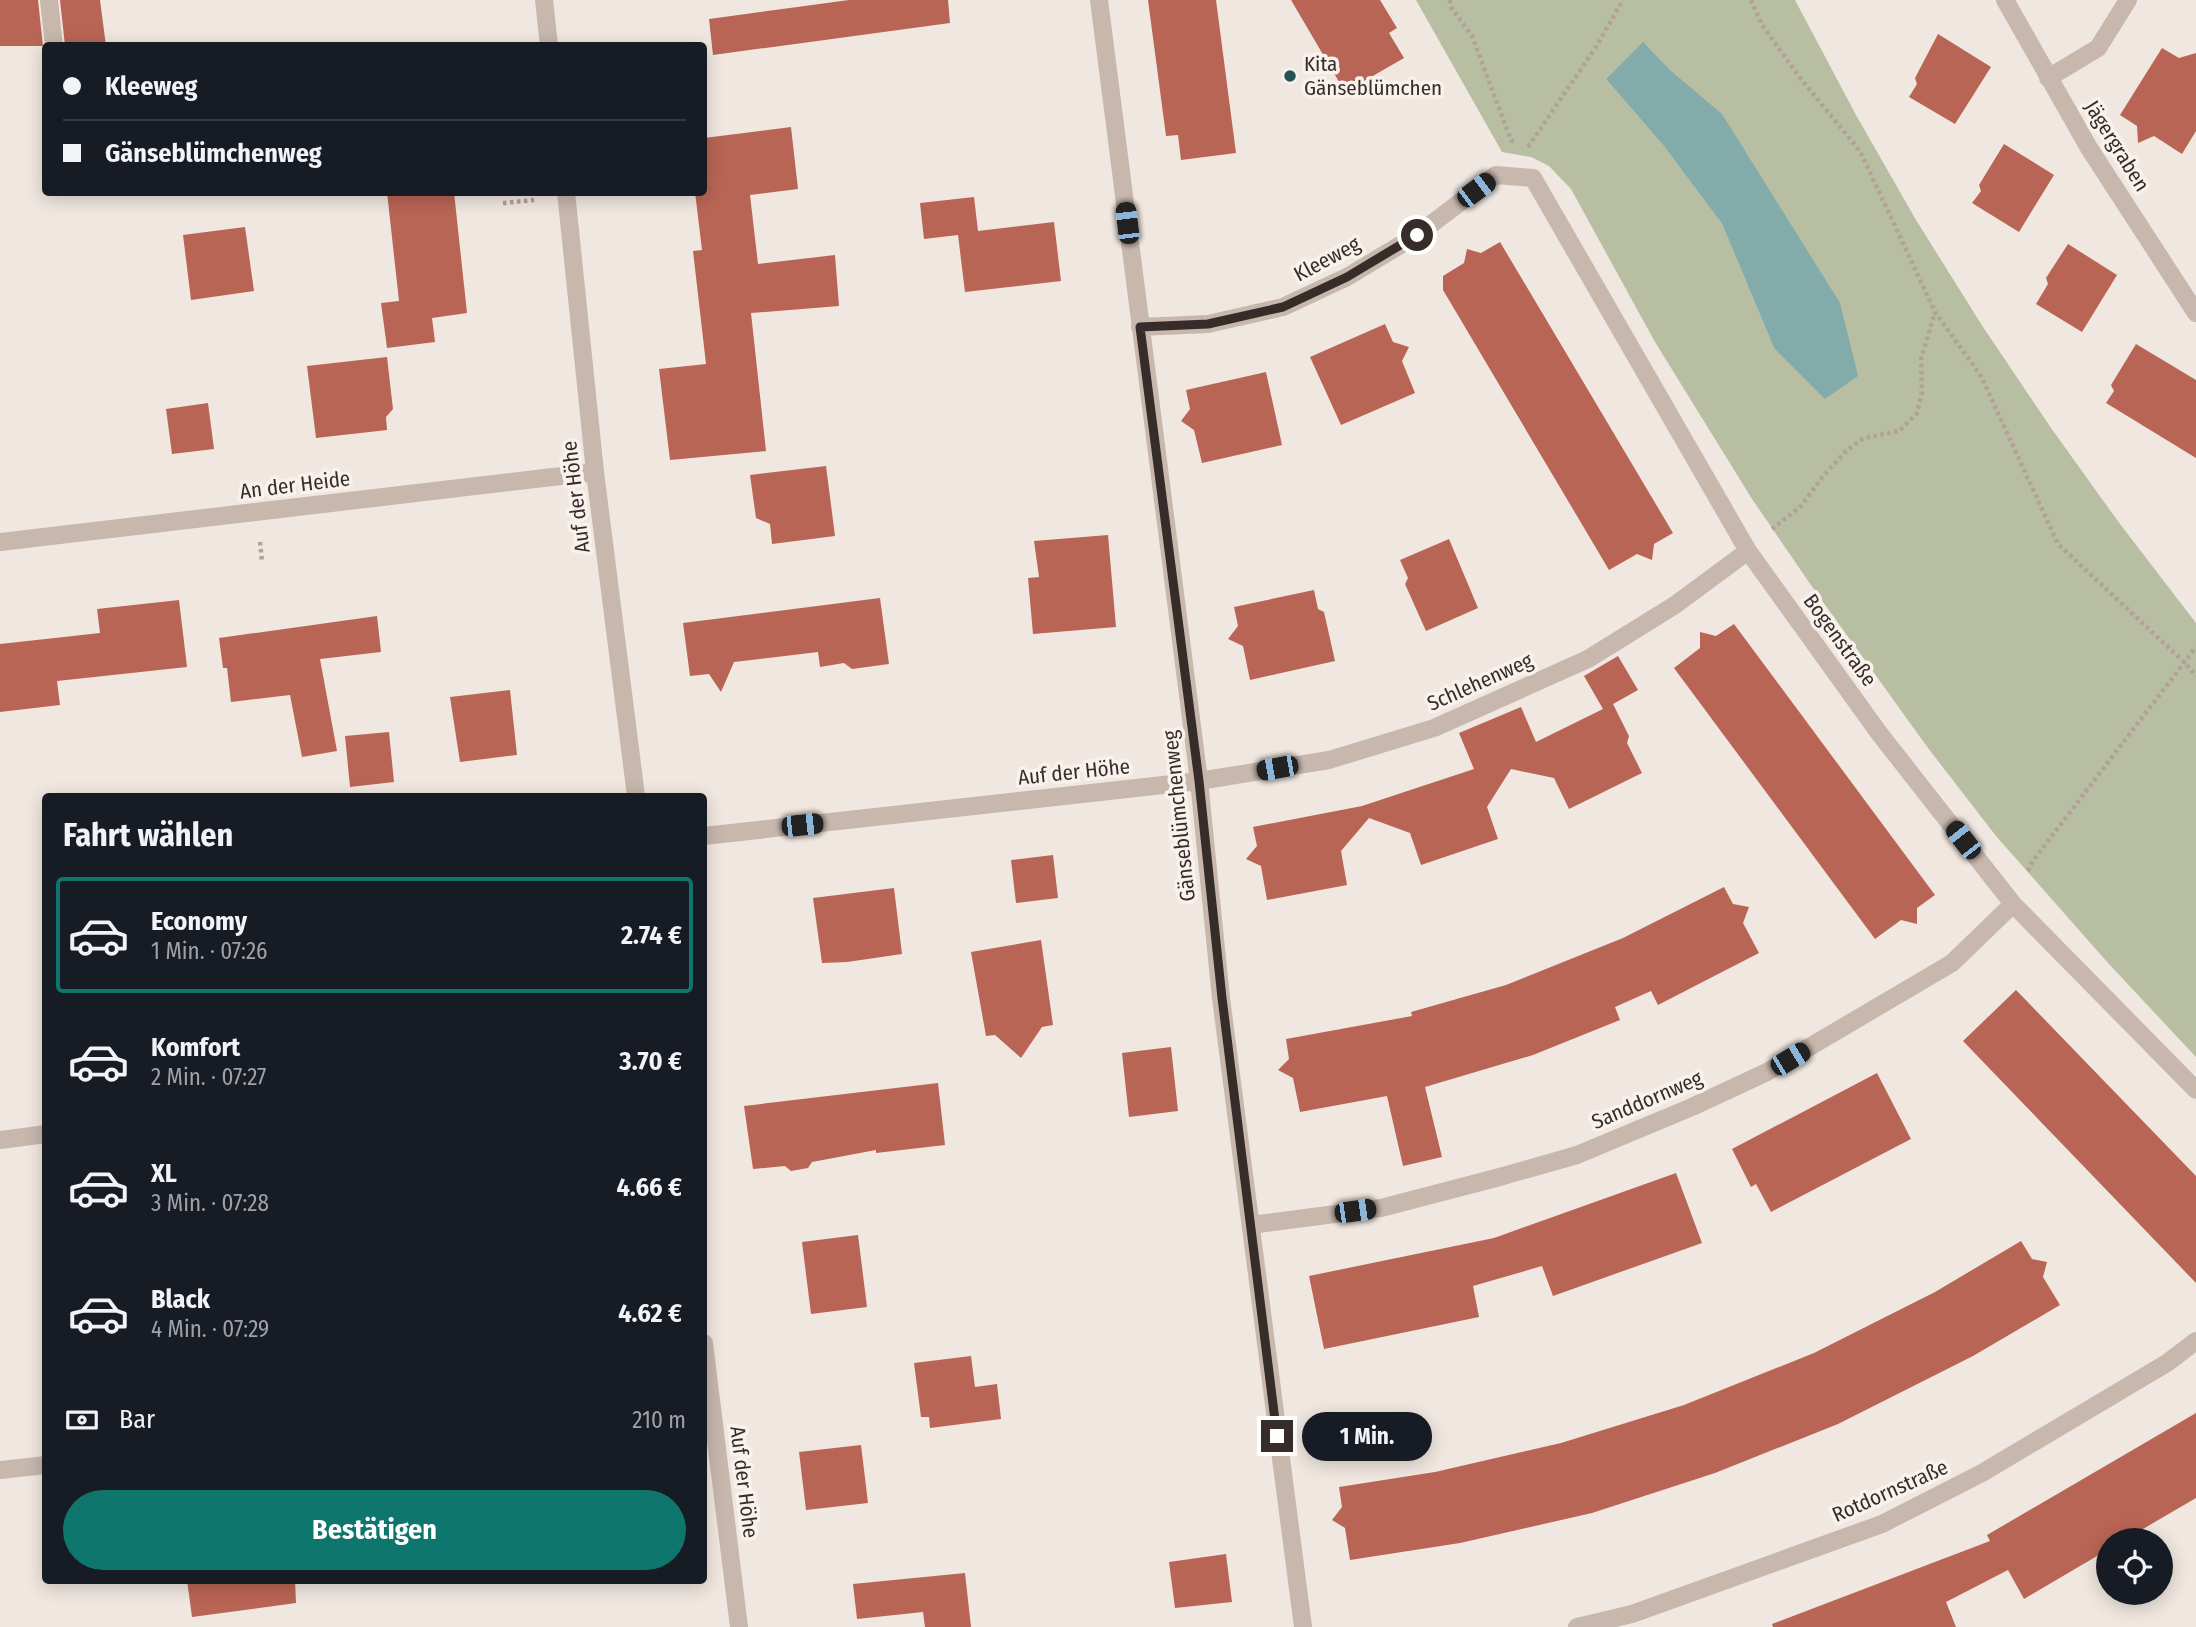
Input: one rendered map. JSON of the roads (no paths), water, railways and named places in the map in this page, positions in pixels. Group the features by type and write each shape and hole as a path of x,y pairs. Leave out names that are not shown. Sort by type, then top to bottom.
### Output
{"street":[{"path":"49,0 54,42"},
{"path":"544,0 549,42"},
{"name":"Gänseblümchenweg","path":"1099,0 1199,781 1222,998 1303,1627"},
{"name":"Jägergraben","path":"2005,0 2089,148 2196,313"},
{"path":"2048,78 2098,48 2128,0"},
{"name":"Kleeweg","path":"1140,327 1208,324 1283,307 1347,277 1417,235 1496,176 1513,176"},
{"name":"Bogenstraße","path":"1513,176 1533,178 1748,551 1879,733 2013,904 2196,1090"},
{"name":"Auf der Höhe","path":"566,196 595,472 636,793"},
{"name":"An der Heide","path":"0,542 595,472"},
{"name":"Schlehenweg","path":"1199,781 1329,760 1434,728 1588,659 1675,605 1748,551"},
{"name":"Auf der Höhe","path":"707,836 1199,781"},
{"name":"Sanddornweg","path":"1251,1225 1381,1208 1577,1155 1767,1072 1952,963 2013,904"},
{"path":"0,1140 42,1135"},
{"name":"Rotdornstraße","path":"1577,1627 1632,1614 1882,1524 1982,1473 2167,1363 2196,1341"},
{"name":"Auf der Höhe","path":"707,1389 739,1627"},
{"path":"0,1471 42,1466"}],"water":[{"path":"1643,42 1671,71 1722,114 1840,303 1858,376 1825,399 1774,348 1722,224 1663,145 1606,79"}],"place":[{"name":"Kita Gänseblümchen","path":"1290,76"}]}
